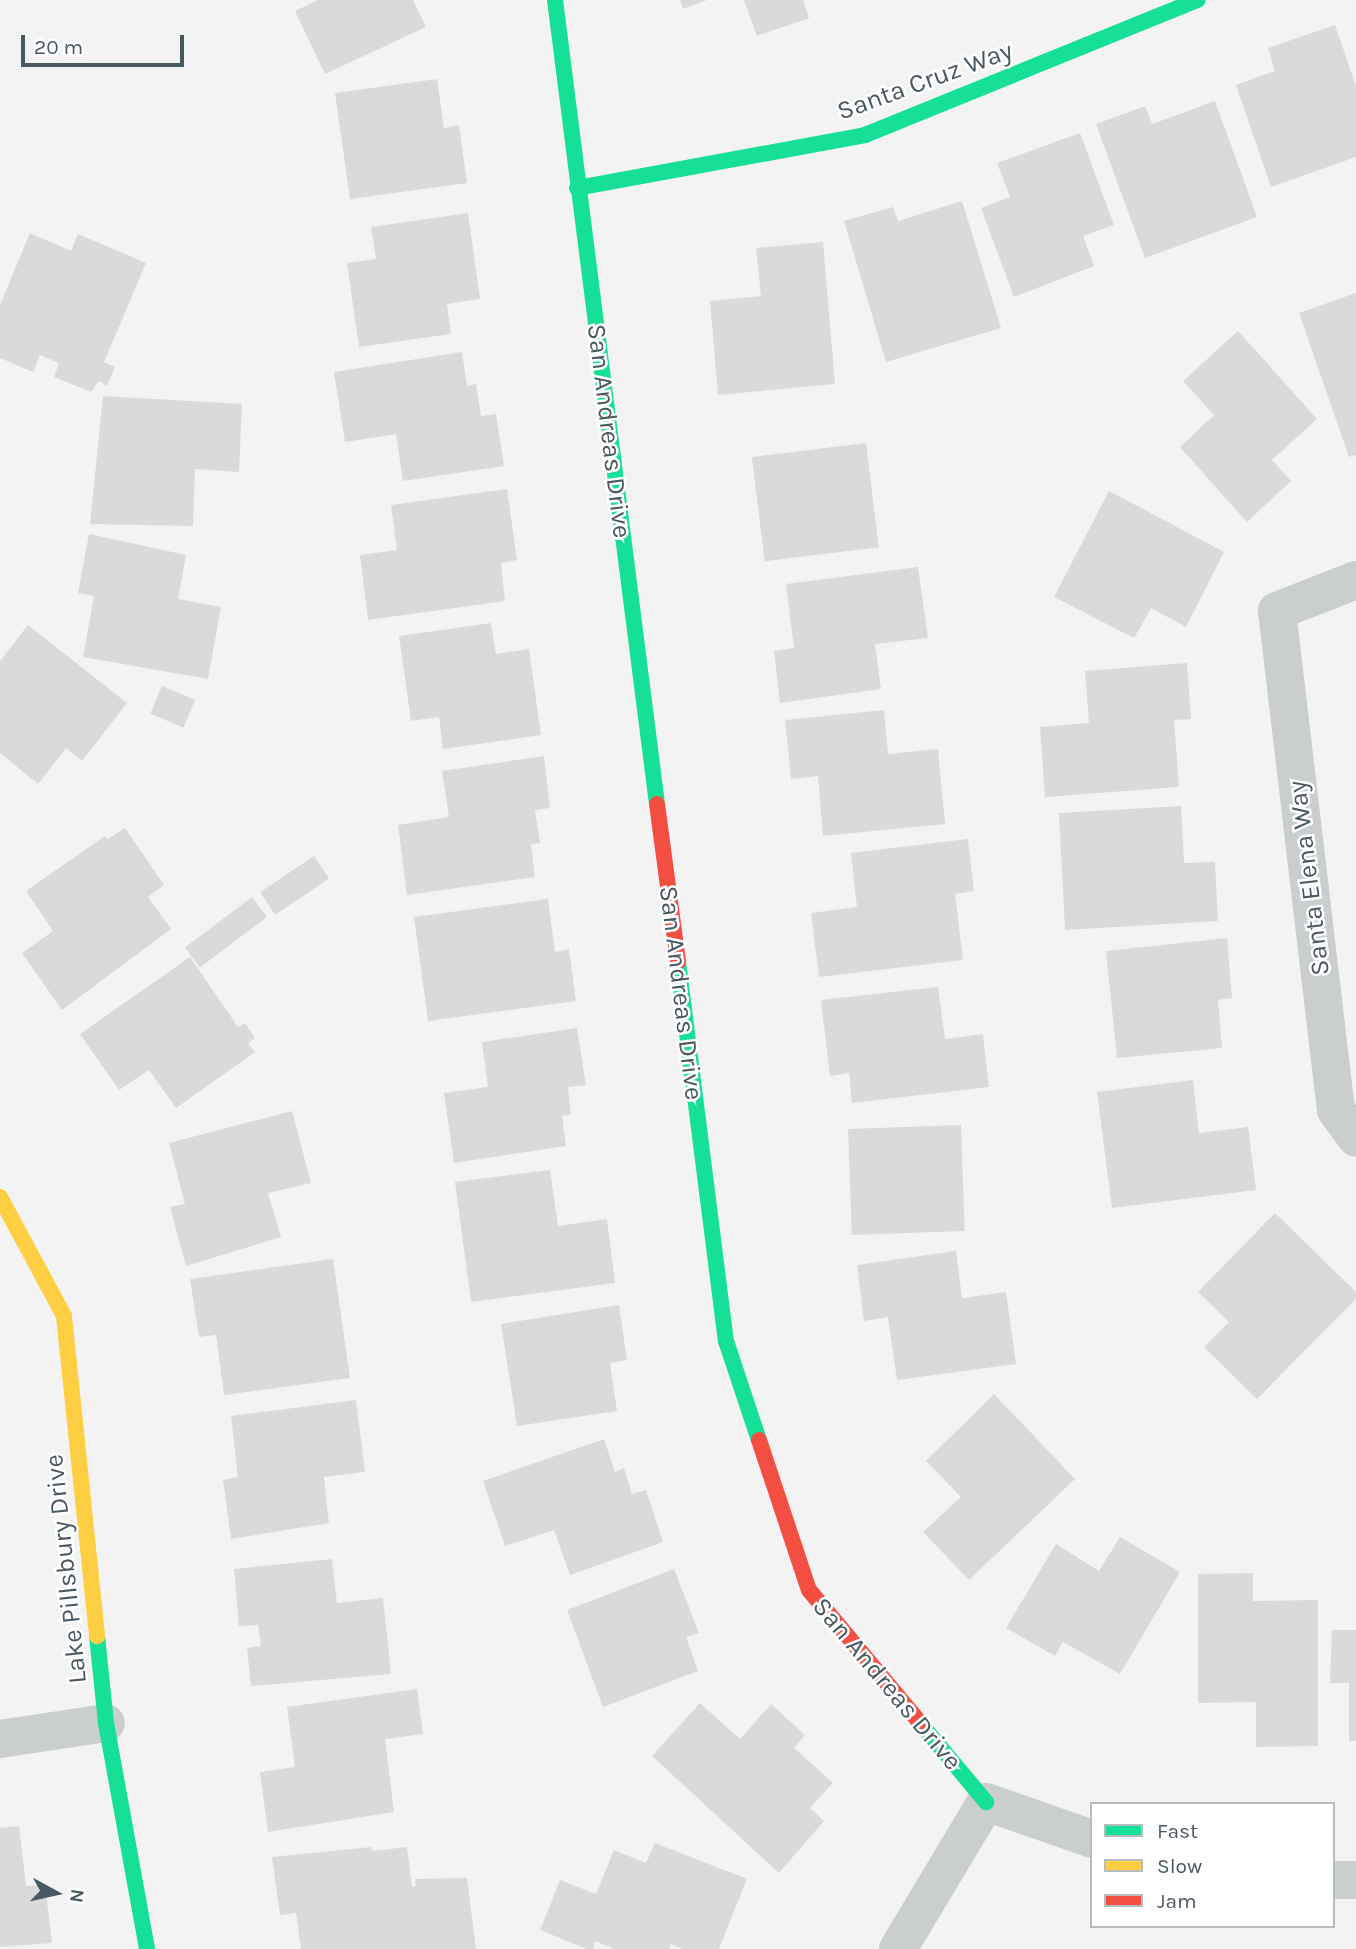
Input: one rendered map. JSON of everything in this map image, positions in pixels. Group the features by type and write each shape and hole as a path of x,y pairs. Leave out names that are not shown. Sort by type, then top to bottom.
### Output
{"street":[{"name":"San Andreas Drive","path":"555,0 726,1341 809,1590 986,1802"},
{"name":"Santa Cruz Way","path":"577,188 865,135 1198,0"},
{"name":"Santa Elena Way","path":"1356,580 1277,611 1336,1110 1356,1138"},
{"name":"Lake Pillsbury Drive","path":"0,1197 64,1316 106,1723 147,1949"},
{"path":"0,1738 106,1723"},
{"path":"898,1949 986,1802 1090,1838"},
{"path":"1335,1880 1356,1880"}],"building":[{"path":"318,0 413,0 426,27 325,74 295,11"},
{"path":"680,0 707,0 683,9"},
{"path":"744,0 803,0 809,18 757,36"},
{"path":"1335,25 1356,86 1356,157 1271,187 1236,85 1275,71 1268,48"},
{"path":"437,79 444,128 459,125 467,183 350,199 335,93"},
{"path":"1215,101 1257,217 1145,258 1096,124 1145,106 1152,124"},
{"path":"1080,133 1114,225 1083,236 1094,266 1014,297 981,208 1010,197 997,163"},
{"path":"962,201 1001,328 886,362 844,221 893,207 898,221"},
{"path":"468,213 480,299 447,304 451,334 359,347 347,263 376,259 371,227"},
{"path":"30,233 71,251 78,234 146,263 104,362 115,367 107,386 99,381 91,392 54,377 59,363 40,355 33,372 0,358 0,305"},
{"path":"823,242 835,384 718,395 710,301 761,296 756,248"},
{"path":"1356,293 1356,455 1349,457 1299,313"},
{"path":"1238,331 1317,419 1272,460 1291,481 1247,522 1180,447 1214,415 1183,381"},
{"path":"462,352 467,386 476,384 481,416 496,414 504,466 403,481 396,434 345,442 334,372"},
{"path":"103,396 242,404 239,472 195,469 193,526 90,524"},
{"path":"866,443 879,547 765,561 752,457"},
{"path":"507,489 517,560 501,563 505,601 368,620 360,555 397,550 391,505"},
{"path":"1109,491 1224,552 1186,627 1151,608 1134,638 1054,597"},
{"path":"89,534 186,555 178,599 221,607 208,679 83,657 94,596 78,593"},
{"path":"918,567 928,638 875,644 881,689 780,703 774,651 794,648 786,584"},
{"path":"491,623 496,654 529,649 541,735 443,749 439,717 411,721 399,636"},
{"path":"28,625 127,703 82,761 66,748 38,784 0,753 0,661"},
{"path":"1187,663 1191,719 1174,720 1179,787 1045,797 1040,727 1089,723 1085,671"},
{"path":"162,686 195,700 183,728 150,714"},
{"path":"884,710 888,754 938,749 945,824 823,836 818,776 791,779 785,720"},
{"path":"544,756 550,808 535,810 540,843 531,844 535,877 407,895 398,825 449,817 442,771"},
{"path":"1181,806 1184,863 1215,862 1218,921 1065,930 1059,813"},
{"path":"125,828 164,885 148,897 171,929 62,1010 22,953 53,931 26,891 105,836 108,839"},
{"path":"968,839 974,891 955,894 963,960 819,977 811,913 857,907 851,853"},
{"path":"314,856 329,878 275,915 260,892"},
{"path":"252,897 267,917 200,968 185,948"},
{"path":"548,899 555,952 569,949 576,1001 428,1021 414,917"},
{"path":"1227,938 1232,998 1218,1000 1222,1048 1117,1058 1106,951"},
{"path":"190,957 238,1027 245,1023 255,1038 248,1043 255,1052 176,1108 149,1070 119,1090 80,1034"},
{"path":"938,987 945,1039 983,1034 989,1087 852,1103 849,1073 830,1076 821,1000"},
{"path":"577,1028 586,1085 568,1087 571,1115 562,1116 566,1146 454,1163 444,1093 488,1087 482,1042"},
{"path":"1193,1080 1199,1133 1248,1127 1256,1190 1112,1208 1097,1092"},
{"path":"292,1111 311,1183 268,1193 281,1237 186,1266 170,1207 185,1204 169,1143"},
{"path":"961,1125 965,1231 852,1235 848,1129"},
{"path":"550,1170 558,1226 607,1219 615,1283 471,1302 455,1182"},
{"path":"1275,1213 1356,1292 1356,1299 1257,1399 1204,1347 1229,1322 1198,1292"},
{"path":"956,1251 962,1298 1006,1292 1016,1364 897,1380 888,1317 864,1321 857,1265"},
{"path":"333,1259 350,1378 224,1395 216,1335 199,1337 190,1279"},
{"path":"619,1305 627,1360 610,1363 617,1411 517,1426 501,1324"},
{"path":"994,1394 1075,1479 969,1580 923,1532 961,1497 926,1461"},
{"path":"356,1400 365,1472 324,1477 329,1523 231,1539 223,1480 238,1477 231,1416"},
{"path":"604,1439 615,1472 624,1468 632,1494 646,1490 663,1542 570,1575 554,1530 505,1546 483,1481"},
{"path":"1120,1537 1180,1572 1120,1674 1063,1642 1055,1656 1006,1628 1056,1544 1099,1571"},
{"path":"332,1559 337,1603 383,1598 391,1674 251,1686 247,1648 261,1646 258,1625 239,1626 234,1569"},
{"path":"674,1569 699,1633 686,1637 698,1671 603,1707 567,1610"},
{"path":"1253,1573 1253,1601 1318,1600 1318,1746 1256,1747 1256,1702 1198,1703 1198,1574"},
{"path":"1332,1630 1356,1630 1356,1741 1349,1741 1349,1683 1330,1683"},
{"path":"417,1689 423,1734 385,1739 394,1812 268,1832 260,1772 295,1767 287,1707"},
{"path":"700,1703 740,1739 771,1704 805,1735 794,1748 833,1783 810,1808 824,1821 779,1873 652,1756"},
{"path":"19,1826 26,1886 45,1885 52,1943 0,1947 0,1828"},
{"path":"655,1843 747,1879 719,1949 683,1949 671,1944 669,1949 614,1949 595,1941 593,1949 587,1949 540,1930 560,1880 596,1894 614,1850 646,1863"},
{"path":"371,1847 372,1851 407,1847 412,1887 416,1886 415,1879 467,1878 476,1949 301,1949 296,1913 280,1915 272,1857"}],"traffic: fast":[{"path":"555,0 657,804"},
{"path":"577,188 865,135 1198,0"},
{"path":"678,962 726,1341 759,1440"},
{"path":"97,1636 106,1723 147,1949"},
{"path":"921,1724 986,1802"}],"traffic: slow":[{"path":"0,1197 64,1316 97,1636"}],"traffic: jam":[{"path":"657,804 678,962"},
{"path":"759,1440 809,1590 921,1724"}]}
